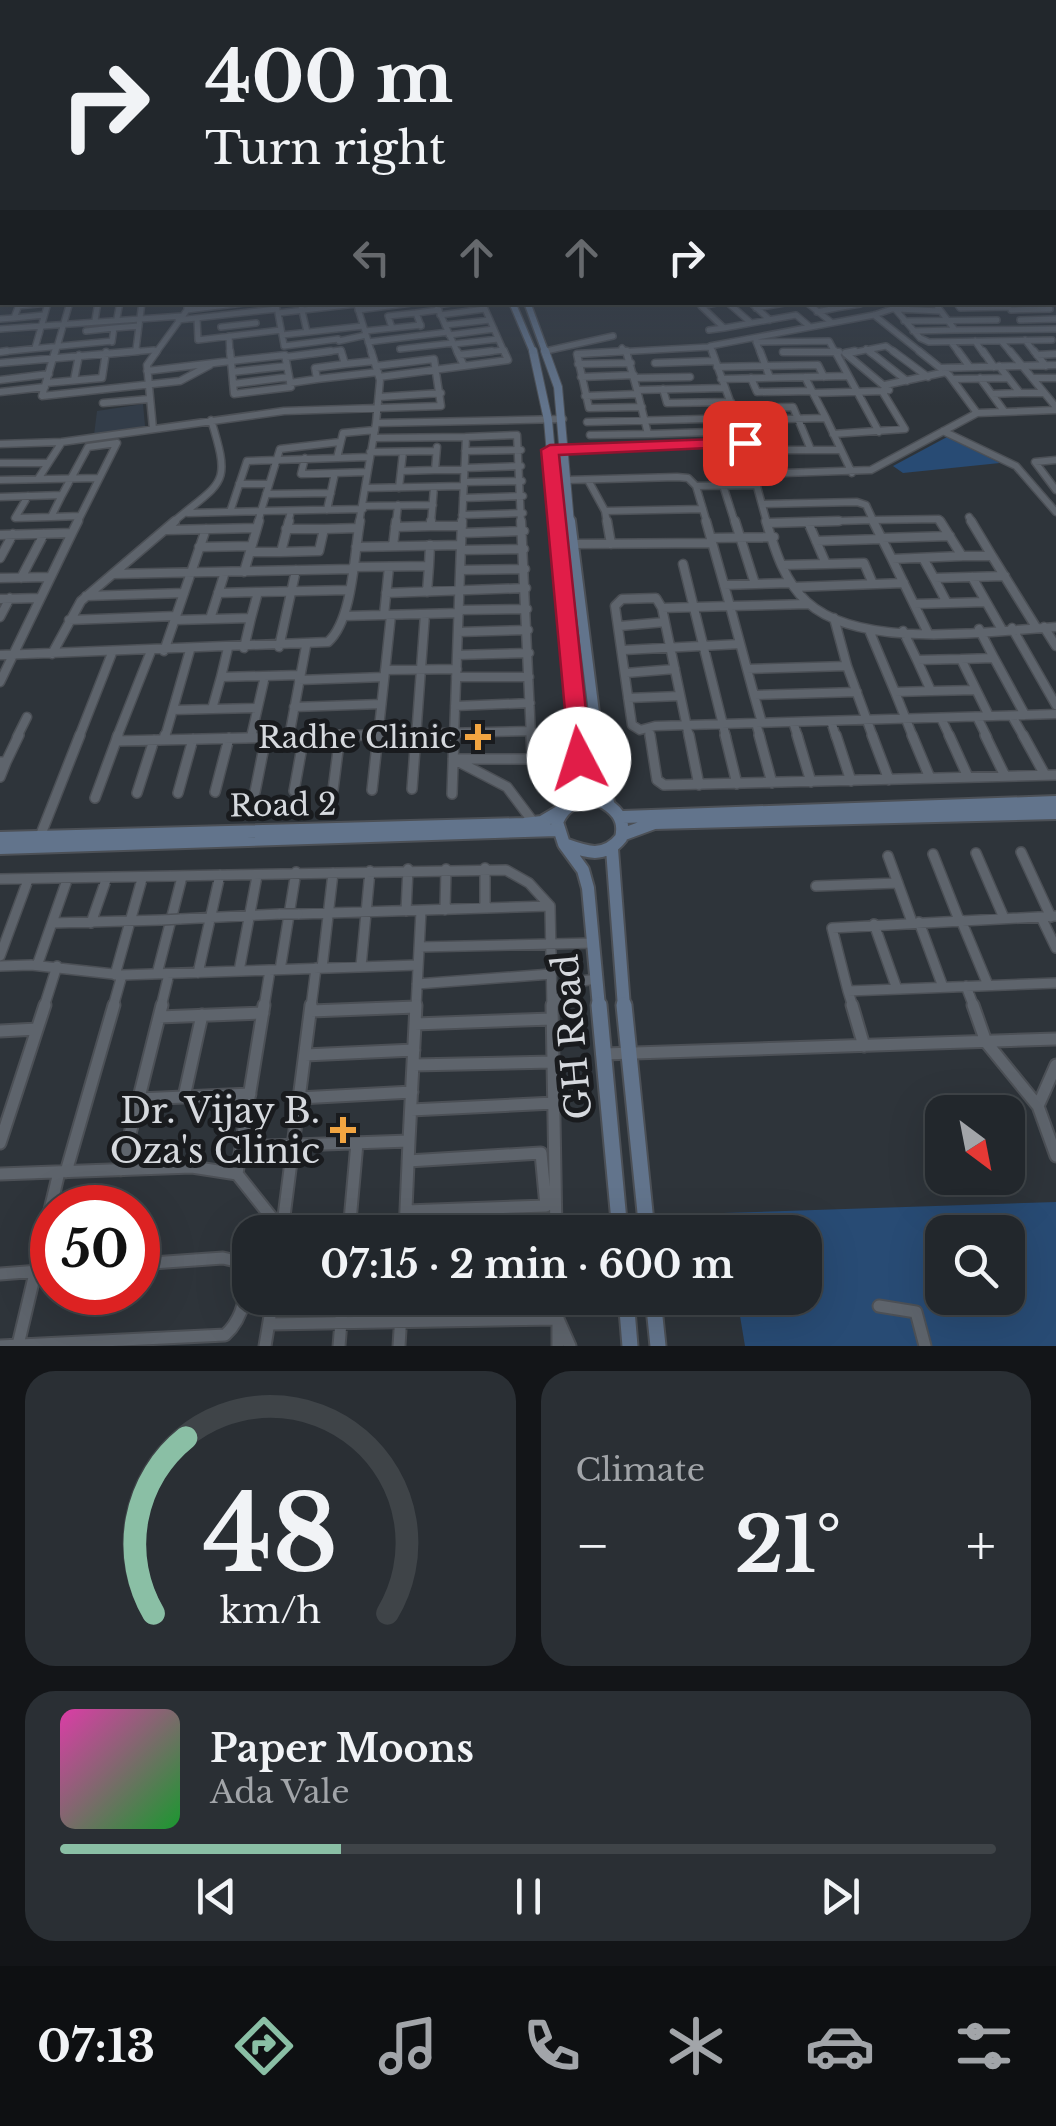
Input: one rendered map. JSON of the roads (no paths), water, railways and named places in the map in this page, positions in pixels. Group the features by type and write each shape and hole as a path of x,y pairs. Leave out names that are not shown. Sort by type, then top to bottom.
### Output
{"main road":[{"path":"513,305 536,358 548,420 579,759 560,837 593,854 612,849 624,834 654,823 1056,812"},
{"path":"530,305 563,419 572,544 598,756 608,803"},
{"path":"565,807 587,798 608,803 623,817 624,834"},
{"path":"623,817 1056,802"},
{"name":"Road 2","path":"0,848 38,841 534,823 565,807"},
{"name":"Road 2","path":"0,838 38,841 560,837"},
{"name":"GH Road","path":"560,837 582,870 594,943 618,1215"},
{"name":"GH Road","path":"612,849 613,899 645,1215"},
{"path":"627,1315 630,1346"},
{"path":"655,1315 658,1346"}],"street":[{"path":"14,318 19,305"},
{"path":"35,348 47,305"},
{"path":"69,305 42,396 186,380 214,363"},
{"path":"82,344 97,305"},
{"path":"117,318 119,305"},
{"path":"136,349 142,305"},
{"path":"153,428 147,371 154,350 187,306 204,305"},
{"path":"0,655 306,646 334,638 344,616 379,397 377,369 357,305"},
{"path":"0,329 140,316 197,318 301,306 395,305"},
{"path":"700,305 724,328"},
{"path":"728,305 750,323"},
{"path":"753,305 770,320"},
{"path":"756,308 776,305"},
{"path":"783,305 826,340 879,432"},
{"path":"809,305 831,322"},
{"path":"832,305 836,308"},
{"path":"817,312 850,305"},
{"path":"862,305 943,370 977,413"},
{"path":"886,305 925,341 1054,342"},
{"path":"895,310 904,305"},
{"path":"936,305 956,330"},
{"path":"958,305 1008,306 1054,314"},
{"path":"958,305 970,320"},
{"path":"301,306 306,332"},
{"path":"385,306 392,328"},
{"path":"315,368 345,364 410,373 508,359 484,306 388,316"},
{"path":"1008,306 1029,330"},
{"path":"220,316 234,394 286,389 290,380 277,308"},
{"path":"324,308 329,330"},
{"path":"437,308 464,366"},
{"path":"987,308 1006,330"},
{"path":"642,408 590,408 576,356 580,352 710,347 895,310 940,311"},
{"path":"254,312 255,358"},
{"path":"416,313 425,335"},
{"path":"1020,320 1054,314"},
{"path":"0,319 44,315"},
{"path":"709,330 796,315"},
{"path":"197,318 198,340 329,330 396,338 490,320"},
{"path":"904,321 997,320"},
{"path":"222,327 256,323"},
{"path":"284,345 420,324"},
{"path":"86,331 139,326"},
{"path":"4,351 15,328"},
{"path":"102,378 114,328"},
{"path":"448,330 494,329"},
{"path":"913,330 1056,329"},
{"path":"993,330 1056,409"},
{"path":"1043,330 1054,342"},
{"path":"570,348 613,336"},
{"path":"396,338 405,362"},
{"path":"205,339 205,364"},
{"path":"338,339 345,364"},
{"path":"400,349 498,339"},
{"path":"770,378 756,342 826,340"},
{"path":"1025,340 1046,366"},
{"path":"4,351 112,341"},
{"path":"778,341 790,366"},
{"path":"975,341 1020,393"},
{"path":"951,342 970,367"},
{"path":"0,444 62,442 284,411 436,408 442,403 441,393 429,346"},
{"path":"546,351 609,346 626,350"},
{"path":"710,347 738,420 783,565 791,585 809,604 869,630 1056,627"},
{"path":"783,352 845,353 889,347 928,376"},
{"path":"651,349 659,377"},
{"path":"866,349 907,381"},
{"path":"0,363 154,350"},
{"path":"147,371 341,350"},
{"path":"459,356 504,350"},
{"path":"626,350 648,434"},
{"path":"811,352 824,377"},
{"path":"833,434 905,429 884,388 845,353"},
{"path":"312,354 318,379"},
{"path":"1037,354 1056,354"},
{"path":"74,380 79,355"},
{"path":"233,384 318,379 434,359"},
{"path":"19,378 24,360"},
{"path":"685,362 694,388"},
{"path":"578,364 631,363"},
{"path":"655,363 818,365"},
{"path":"757,392 857,392 943,370 1056,365"},
{"path":"232,372 287,366"},
{"path":"410,373 410,395"},
{"path":"0,380 49,374"},
{"path":"721,379 848,376"},
{"path":"580,377 690,377"},
{"path":"805,377 852,473"},
{"path":"0,392 106,378 104,390"},
{"path":"751,378 763,407"},
{"path":"980,378 1004,411"},
{"path":"952,379 1008,378"},
{"path":"1032,378 1056,378"},
{"path":"585,396 725,388"},
{"path":"663,389 671,420"},
{"path":"786,391 812,450"},
{"path":"379,397 441,393"},
{"path":"992,394 1044,393"},
{"path":"103,403 149,399"},
{"path":"698,402 707,432"},
{"path":"667,403 792,406"},
{"path":"753,474 852,473 884,466 977,413 1056,409"},
{"path":"738,420 826,418"},
{"path":"337,458 346,432 563,419"},
{"path":"586,422 703,419"},
{"path":"52,654 86,596 222,480 225,464 211,420"},
{"path":"375,431 438,438 517,435 521,450 530,758 453,759"},
{"path":"943,431 1016,466 1056,512"},
{"path":"590,435 742,432"},
{"path":"691,433 694,445"},
{"path":"0,682 121,434"},
{"path":"452,794 466,437"},
{"path":"435,470 438,438"},
{"path":"38,479 62,442"},
{"path":"244,572 280,448 340,442"},
{"path":"50,517 90,445 116,443"},
{"path":"550,450 694,445 841,450"},
{"path":"465,451 521,450"},
{"path":"399,488 403,452"},
{"path":"230,512 247,461 436,452"},
{"path":"296,494 305,458"},
{"path":"1056,460 1035,462 1056,490"},
{"path":"0,464 48,463"},
{"path":"716,463 755,584"},
{"path":"401,471 521,466"},
{"path":"301,474 367,472"},
{"path":"327,510 335,473"},
{"path":"567,480 677,477 688,478 696,486 754,695 772,783"},
{"path":"0,488 2,480 99,478"},
{"path":"588,480 605,511 611,544"},
{"path":"365,488 522,481"},
{"path":"239,484 269,484"},
{"path":"696,486 756,485"},
{"path":"431,526 434,487"},
{"path":"266,494 330,493"},
{"path":"0,497 62,495"},
{"path":"0,558 6,534 28,496"},
{"path":"463,498 522,496"},
{"path":"763,504 866,505 927,631"},
{"path":"188,512 433,505"},
{"path":"393,546 398,506"},
{"path":"605,511 703,509"},
{"path":"281,552 291,511"},
{"path":"462,515 523,513"},
{"path":"15,518 80,516"},
{"path":"968,517 1056,646"},
{"path":"769,523 934,518 942,522 962,556"},
{"path":"808,522 826,564"},
{"path":"396,527 524,531"},
{"path":"168,530 256,528"},
{"path":"286,530 359,528"},
{"path":"164,651 206,529"},
{"path":"316,570 324,529"},
{"path":"6,534 72,533"},
{"path":"20,578 44,534"},
{"path":"816,541 950,536"},
{"path":"572,544 774,537"},
{"path":"853,540 873,584"},
{"path":"427,592 430,546"},
{"path":"200,547 320,551"},
{"path":"356,547 524,548"},
{"path":"892,558 992,556"},
{"path":"923,558 947,603"},
{"path":"783,565 864,563"},
{"path":"684,564 737,784"},
{"path":"113,574 429,566"},
{"path":"372,790 384,674 389,567"},
{"path":"460,570 525,569"},
{"path":"279,646 296,570"},
{"path":"210,619 224,572"},
{"path":"934,578 1005,576"},
{"path":"0,578 50,577"},
{"path":"972,577 1001,628"},
{"path":"724,585 904,583"},
{"path":"386,593 526,588"},
{"path":"218,593 348,590"},
{"path":"244,648 258,592"},
{"path":"86,596 184,593"},
{"path":"0,616 5,598 40,598"},
{"path":"698,785 686,725 680,696 675,669 662,608 656,598 617,601 632,725 640,730 686,725 1053,714 1056,726"},
{"path":"914,604 986,602"},
{"path":"662,608 809,604"},
{"path":"344,616 527,608"},
{"path":"412,788 424,614"},
{"path":"69,620 251,618"},
{"path":"834,618 847,666 890,780"},
{"path":"620,626 665,622"},
{"path":"1012,628 1056,705"},
{"path":"978,629 1025,715"},
{"path":"458,632 528,630"},
{"path":"869,630 930,778"},
{"path":"904,631 931,691"},
{"path":"624,650 740,644"},
{"path":"289,736 306,646"},
{"path":"212,710 228,648"},
{"path":"137,793 172,710 190,650"},
{"path":"94,798 151,651"},
{"path":"38,841 112,652"},
{"path":"457,655 528,653"},
{"path":"917,660 994,658"},
{"path":"961,659 990,716"},
{"path":"747,669 847,666"},
{"path":"626,673 675,669"},
{"path":"221,677 421,670 530,677"},
{"path":"250,738 265,676"},
{"path":"895,692 976,690"},
{"path":"754,695 857,692"},
{"path":"628,698 680,696"},
{"path":"455,706 530,703"},
{"path":"294,707 381,704"},
{"path":"172,710 257,708"},
{"path":"0,777 3,762 27,716"},
{"path":"977,716 1005,776"},
{"path":"1012,716 1045,775"},
{"path":"941,718 968,778"},
{"path":"830,721 850,781"},
{"path":"793,722 811,782"},
{"path":"650,728 660,784 1056,775"},
{"path":"116,741 532,732"},
{"path":"294,791 304,736"},
{"path":"333,790 340,736"},
{"path":"255,792 266,737"},
{"path":"215,792 228,738"},
{"path":"178,793 193,739"},
{"path":"453,759 507,787 534,823"},
{"path":"1021,852 1050,917 1056,948"},
{"path":"976,853 1004,918"},
{"path":"933,854 988,985"},
{"path":"888,856 943,987"},
{"path":"485,868 485,908"},
{"path":"0,878 106,880 485,868 507,868 525,876 550,906 556,1215"},
{"path":"406,911 408,869"},
{"path":"445,910 446,869"},
{"path":"362,966 370,871"},
{"path":"236,1174 263,1013 296,872"},
{"path":"282,1215 333,873"},
{"path":"198,972 220,875"},
{"path":"238,971 257,876"},
{"path":"121,1170 158,1017 182,877"},
{"path":"59,1185 142,879"},
{"path":"0,956 28,880"},
{"path":"38,963 67,880"},
{"path":"91,923 106,880"},
{"path":"816,886 898,883"},
{"path":"52,923 550,906"},
{"path":"406,1215 421,910"},
{"path":"864,1046 832,928 1050,917"},
{"path":"874,924 897,989"},
{"path":"419,947 594,943"},
{"path":"0,966 38,963 86,974 118,975 418,964"},
{"path":"0,1143 57,966"},
{"path":"417,984 551,974"},
{"path":"552,1005 574,982 597,979"},
{"path":"848,991 1056,982"},
{"path":"966,986 986,1042 1038,1106 1056,1156"},
{"path":"311,1011 416,1007"},
{"path":"158,1017 263,1013"},
{"path":"184,1097 202,1015"},
{"path":"415,1024 552,1019"},
{"path":"0,1031 37,1028"},
{"path":"604,1054 1056,1039"},
{"path":"305,1055 414,1050"},
{"path":"413,1066 553,1062"},
{"path":"1038,1106 1056,1065"},
{"path":"300,1098 412,1092"},
{"path":"138,1098 250,1094"},
{"path":"411,1110 554,1102"},
{"path":"241,1148 410,1140"},
{"path":"351,1215 357,1143"},
{"path":"406,1211 546,1206 541,1153 408,1161"},
{"path":"0,1174 192,1168 236,1174 270,1215"},
{"path":"0,1346 225,1335 236,1328 244,1264 223,1258 160,1262"},
{"path":"0,1274 30,1271"},
{"path":"18,1345 30,1293"},
{"path":"879,1306 916,1312 925,1346"},
{"path":"265,1346 271,1315"},
{"path":"339,1346 343,1315"},
{"path":"399,1346 400,1315"},
{"path":"558,1315 558,1346"},
{"path":"270,1324 558,1319"},
{"path":"558,1319 570,1346"}],"place":[{"name":"Radhe Clinic","path":"478,737"},
{"name":"Dr. Vijay B. Oza's Clinic","path":"343,1130"}]}
